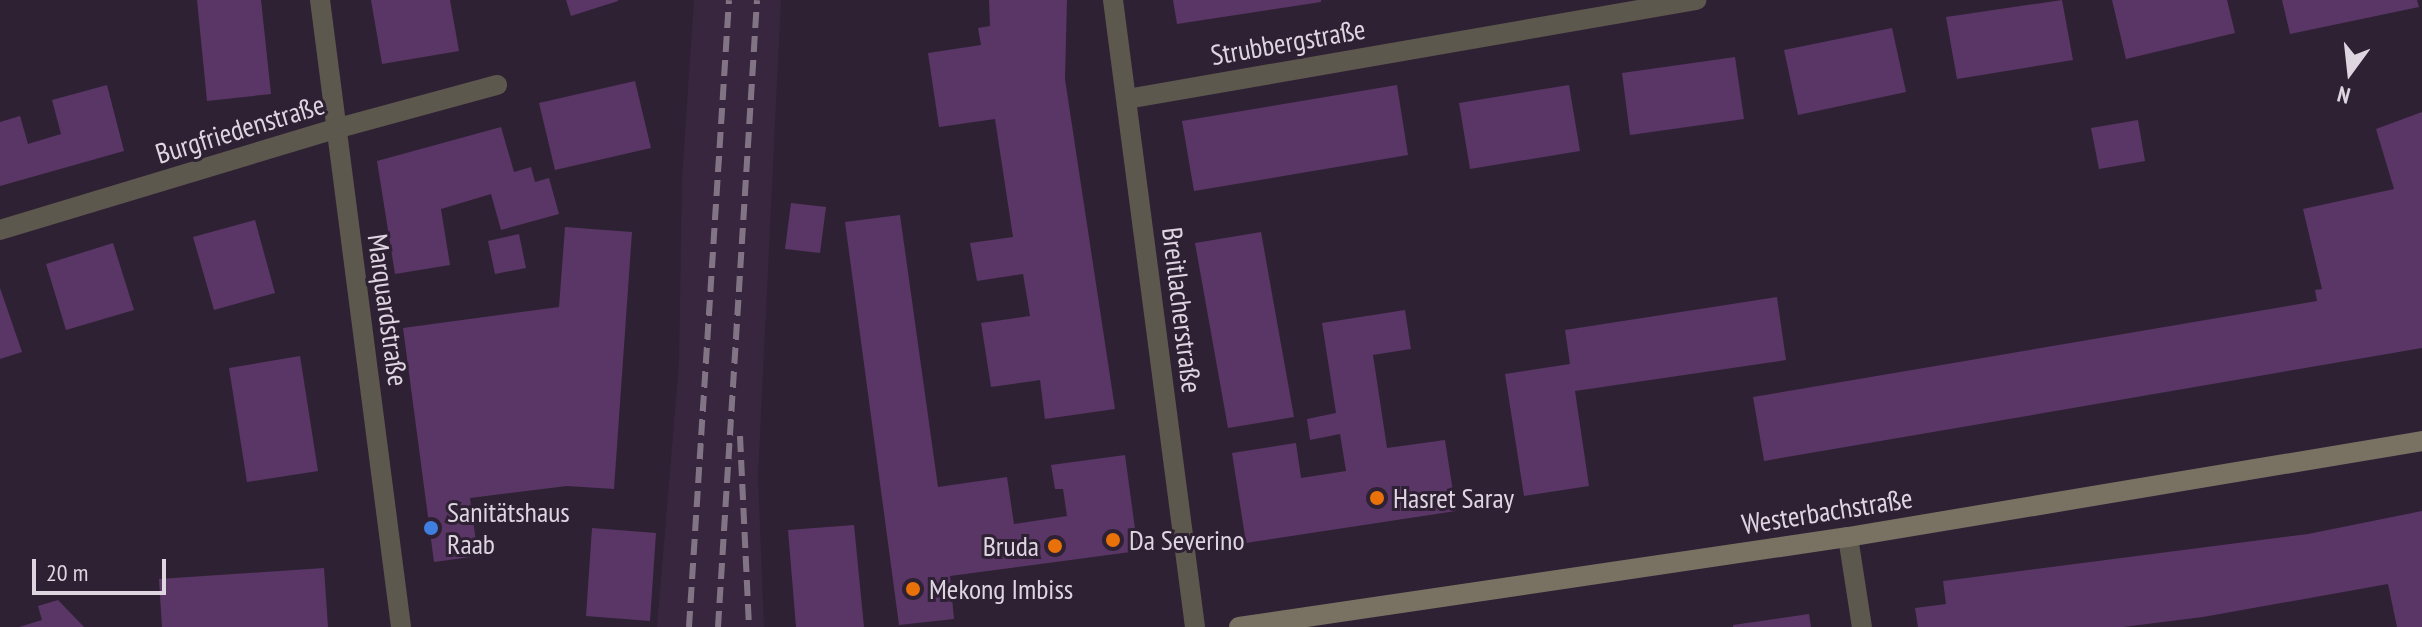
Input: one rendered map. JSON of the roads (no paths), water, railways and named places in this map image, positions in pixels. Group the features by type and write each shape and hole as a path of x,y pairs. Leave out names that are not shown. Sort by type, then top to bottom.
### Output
{"street":[{"name":"Marquardstraße","path":"320,0 401,627"},
{"name":"Breitlacherstraße","path":"1113,0 1195,627"},
{"name":"Strubbergstraße","path":"1127,99 1696,0"},
{"name":"Burgfriedenstraße","path":"0,230 335,129 497,85"},
{"name":"Westerbachstraße","path":"1239,627 1848,537 2422,441"},
{"path":"1848,537 1862,627"}],"railway":[{"path":"689,627 729,0"},
{"path":"718,627 757,0"},
{"path":"740,436 749,627"}],"place":[{"name":"Hasret Saray","path":"1377,498"},
{"name":"Sanitätshaus Raab","path":"431,528"},
{"name":"Da Severino","path":"1113,540"},
{"name":"Bruda","path":"1055,546"},
{"name":"Mekong Imbiss","path":"913,589"}]}
